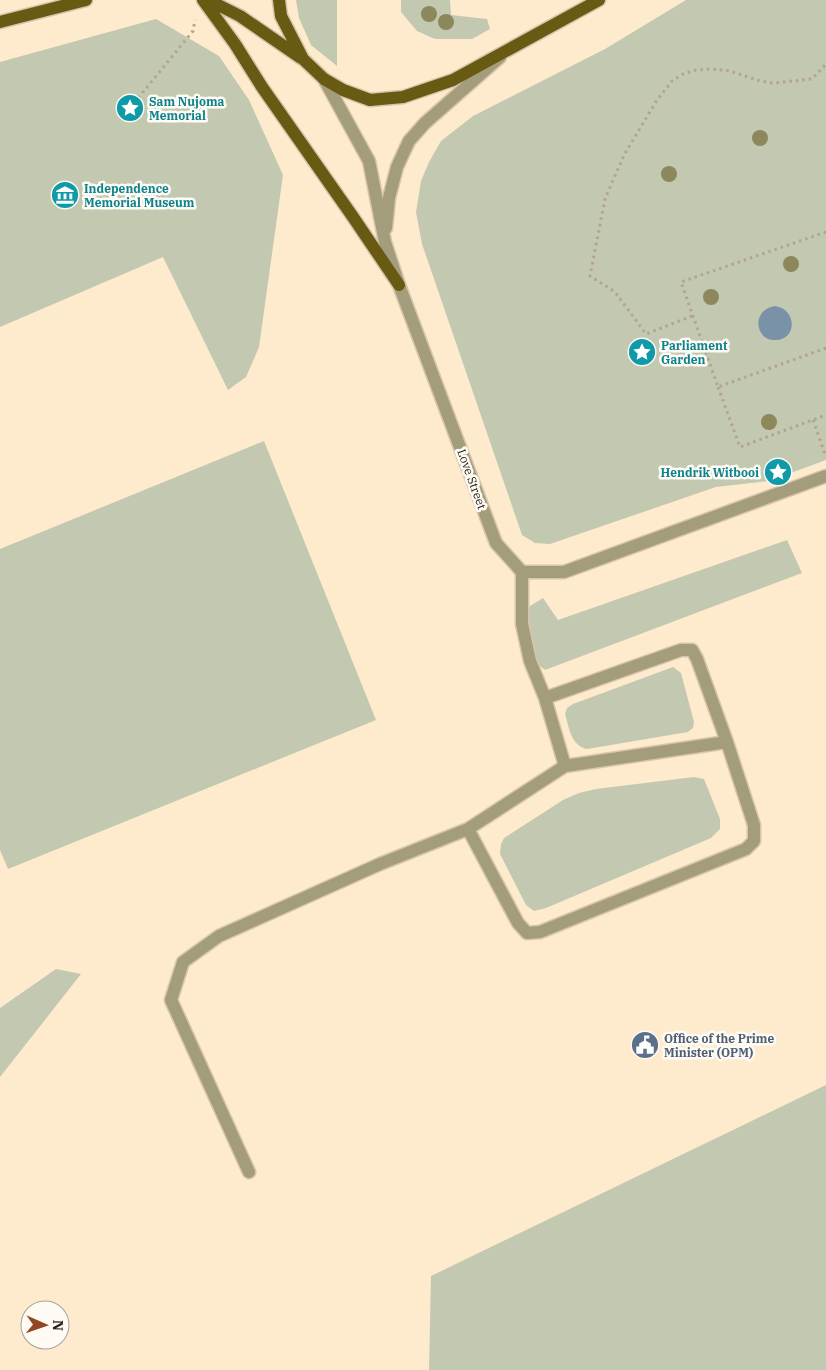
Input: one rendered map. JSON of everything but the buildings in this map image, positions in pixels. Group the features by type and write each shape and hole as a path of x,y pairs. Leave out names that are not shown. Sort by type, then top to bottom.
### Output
{"main road":[{"path":"0,22 86,0"},
{"path":"203,0 399,285"},
{"path":"208,0 240,16 302,59 324,79 343,90 370,100 403,97 453,80 598,0"},
{"path":"279,0 281,16 302,59"}],"street":[{"path":"385,242 389,198 396,167 409,141 425,123 500,57 518,44"},
{"name":"Love Street","path":"324,79 369,161 385,242 399,285 496,543 522,572"},
{"path":"565,766 545,698 530,661 522,624 522,572 564,572 826,476"},
{"path":"468,829 518,923 527,933 540,932 746,849 754,841 754,825 727,742 692,650 681,650 545,698"},
{"path":"249,1172 171,1000 183,962 219,936 380,864 468,829 565,766 727,742"}],"path":[{"path":"130,108 193,31 196,16"},
{"path":"692,316 646,334 615,292 590,276 605,199 624,155 664,89 683,74 696,70 712,69 730,71 760,81 773,83 812,78 826,64"},
{"path":"826,232 681,282 740,447 826,416"},
{"path":"718,387 826,348"},
{"path":"813,420 826,458"}],"green space":[{"path":"296,0 337,0 337,66 311,45 299,18"},
{"path":"401,0 450,0 451,15 487,19 490,29 472,39 435,39 417,31 401,12"},
{"name":"Parliament Garden","path":"686,0 826,0 826,460 769,481 716,487 550,544 535,543 522,535 422,244 416,212 421,181 441,141 473,116 605,49"},
{"path":"156,19 219,56 249,100 283,175 259,347 246,377 228,390 163,257 0,327 0,62"},
{"path":"264,441 376,720 8,869 0,850 0,549"},
{"path":"787,540 802,573 545,670 531,659 524,623 530,606 543,598 558,620"},
{"path":"673,667 681,673 694,722 693,728 688,732 587,749 577,744 565,714 567,708 573,704"},
{"path":"694,777 704,779 720,819 720,829 711,838 546,908 534,911 526,905 500,854 504,838 563,800 579,793 596,789"},
{"path":"56,969 81,974 0,1077 0,1008"},
{"path":"826,1085 826,1370 429,1370 431,1276"}],"water":[{"path":"775,306 787,312 792,324 788,335 777,340 764,336 758,325 762,313 767,308"}],"place":[{"name":"Sam Nujoma Memorial","path":"130,108"},
{"name":"Independence Memorial Museum","path":"65,195"},
{"name":"Parliament Garden","path":"642,352"},
{"name":"Hendrik Witbooi","path":"778,472"},
{"name":"Office of the Prime Minister (OPM)","path":"645,1045"}]}
